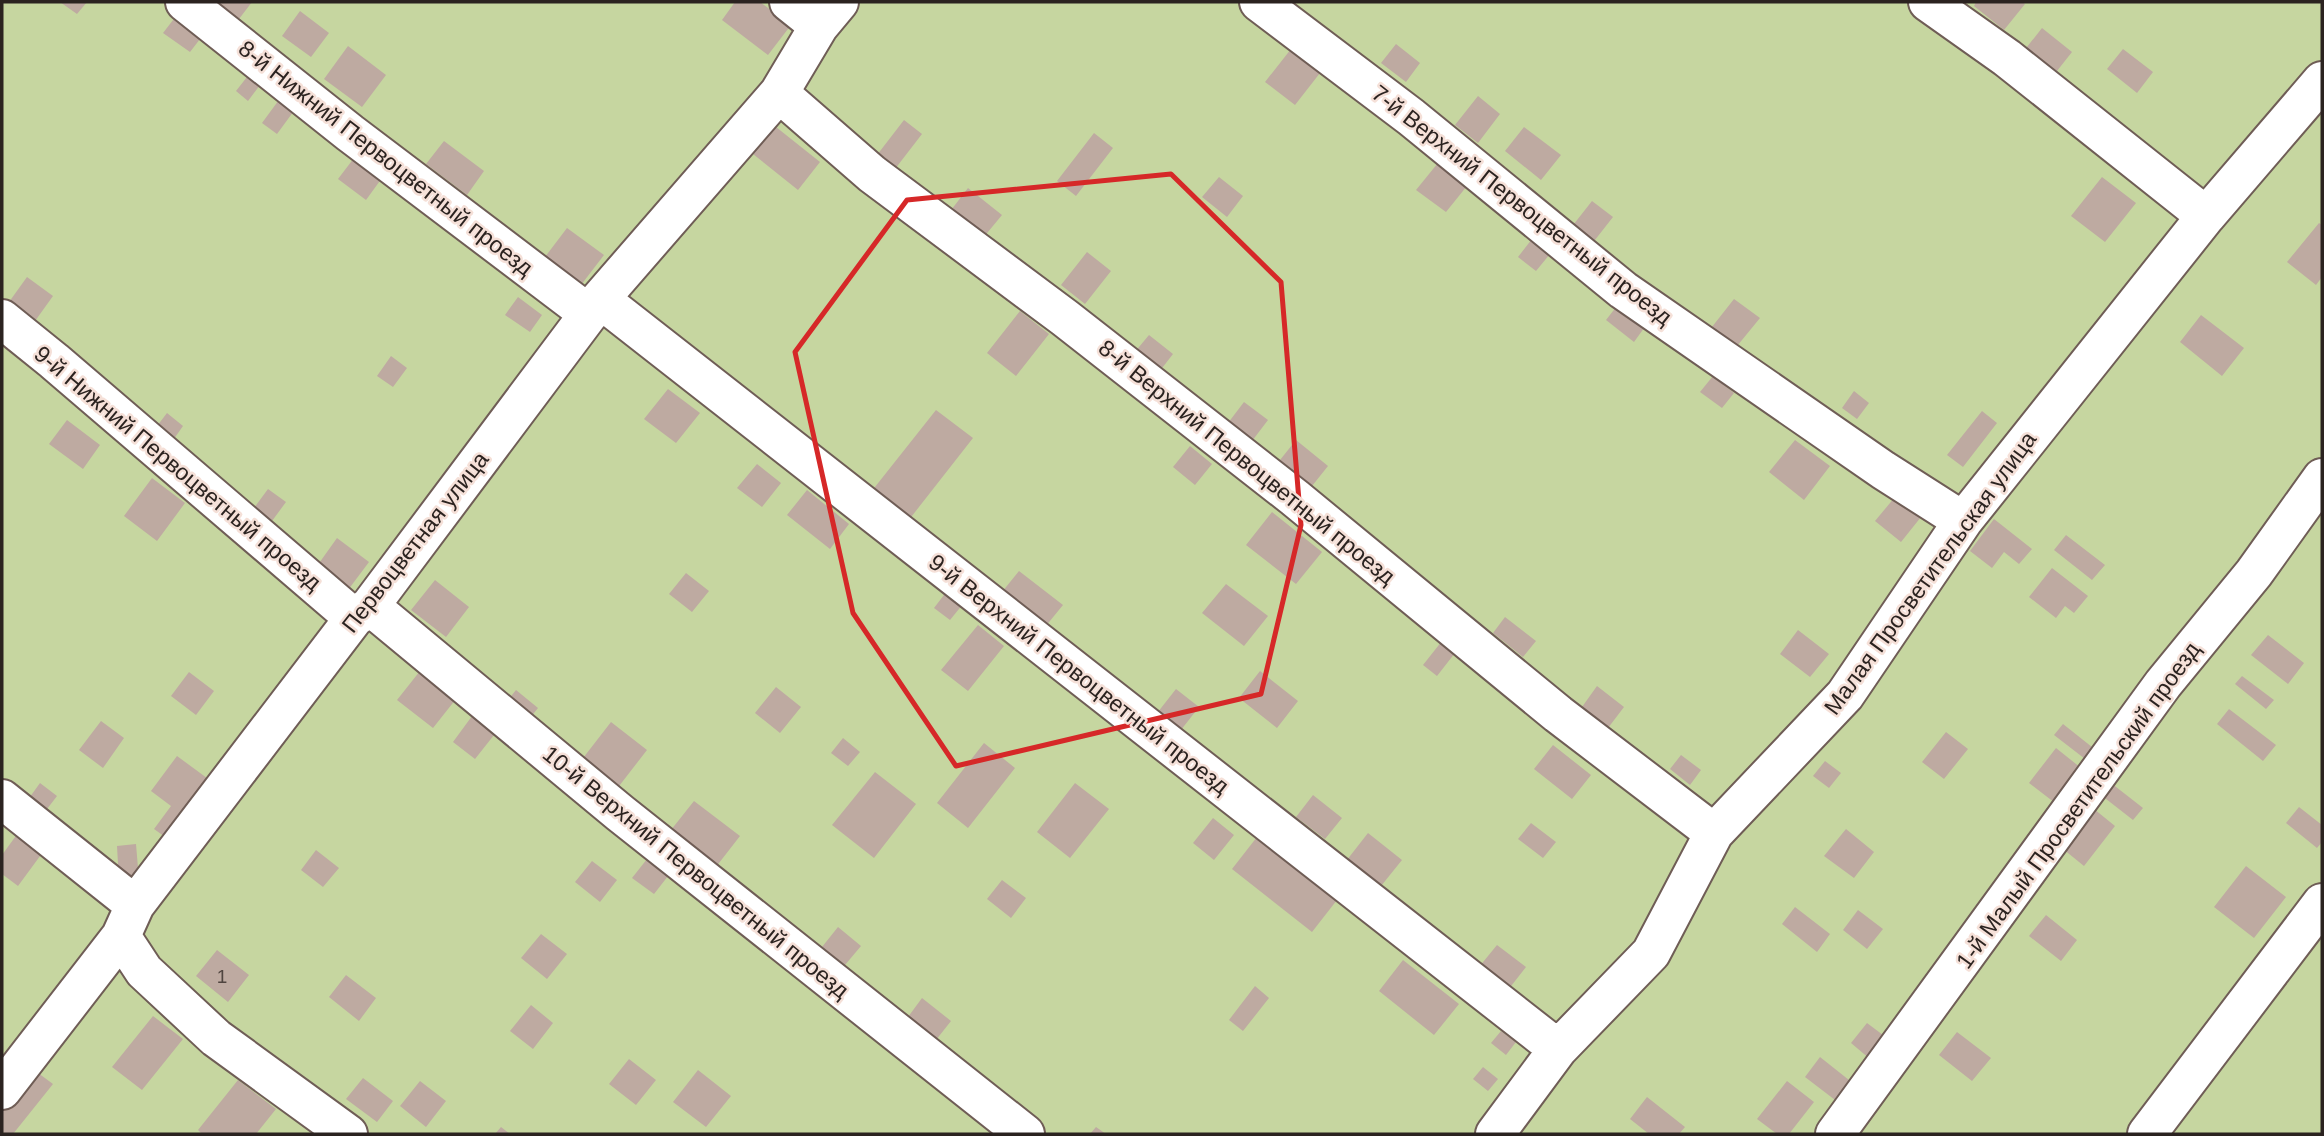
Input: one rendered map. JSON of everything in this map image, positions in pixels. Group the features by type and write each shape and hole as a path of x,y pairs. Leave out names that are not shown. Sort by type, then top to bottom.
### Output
{"lane":[{"name":"8-й Нижний Первоцветный проезд","path":"185,2 350,133 595,307"},
{"path":"789,2 829,14"},
{"name":"7-й Верхний Первоцветный проезд","path":"1259,2 1411,117 1623,290 1872,462 1963,521"},
{"path":"1928,2 2007,58 2206,216"},
{"name":"Первоцветная улица","path":"2,1090 595,307 779,93 829,14"},
{"name":"Малая Просветительская улица","path":"1495,1134 1558,1049 1651,953 1714,834 1845,695 1963,521 2206,216 2322,81"},
{"name":"8-й Верхний Первоцветный проезд","path":"779,93 872,174 1065,318 1295,498 1558,714 1714,834"},
{"name":"9-й Верхний Первоцветный проезд","path":"595,307 1558,1049"},
{"name":"9-й Нижний Первоцветный проезд","path":"2,319 362,612"},
{"name":"1-й Малый Просветительский проезд","path":"1835,1134 2163,684 2254,573 2322,478"},
{"name":"10-й Верхний Первоцветный проезд","path":"362,612 1025,1134"},
{"path":"2,799 128,921 144,971 216,1038 348,1134"},
{"path":"2147,1134 2322,903"}],"highlighted area":[{"path":"1171,174 1281,282 1301,525 1261,694 956,766 853,613 795,352 907,200"}],"green space":[{"path":"2,2 2322,2 2322,1134 2,1134"}],"building":[{"path":"60,2 87,2 77,14"},
{"path":"215,2 252,2 239,19"},
{"path":"735,2 760,2 791,25 768,55 722,20"},
{"path":"1976,2 2025,4 2004,30 1974,6"},
{"path":"180,11 207,30 190,52 163,33"},
{"path":"300,11 329,33 311,57 282,36"},
{"path":"2042,28 2072,52 2053,76 2023,52"},
{"path":"1396,44 1420,63 1406,82 1381,63"},
{"path":"348,46 386,75 362,107 324,79"},
{"path":"1291,49 1320,73 1295,105 1265,82"},
{"path":"2123,49 2153,72 2137,93 2107,69"},
{"path":"254,68 266,77 248,101 236,91"},
{"path":"284,93 299,104 277,134 262,123"},
{"path":"1478,96 1500,114 1478,143 1455,125"},
{"path":"904,120 922,134 895,169 877,155"},
{"path":"771,123 820,162 798,190 748,150"},
{"path":"1524,127 1561,155 1541,180 1505,151"},
{"path":"1094,133 1113,148 1076,196 1057,181"},
{"path":"444,141 484,171 467,195 426,164"},
{"path":"354,158 382,178 366,200 338,179"},
{"path":"1442,158 1471,181 1446,212 1416,190"},
{"path":"1219,177 1243,196 1227,217 1202,197"},
{"path":"2102,177 2136,203 2105,242 2071,216"},
{"path":"968,188 1002,215 978,244 945,218"},
{"path":"1592,201 1613,217 1591,245 1570,229"},
{"path":"2319,223 2322,225 2322,277 2316,285 2287,262"},
{"path":"567,228 604,255 581,285 545,257"},
{"path":"1532,239 1550,254 1536,271 1518,257"},
{"path":"1087,252 1111,271 1085,304 1061,285"},
{"path":"27,277 53,296 30,328 4,309"},
{"path":"518,297 542,315 530,332 505,315"},
{"path":"1734,299 1760,318 1733,351 1708,332"},
{"path":"1620,302 1647,324 1634,342 1606,320"},
{"path":"1020,311 1049,334 1016,376 987,353"},
{"path":"2201,315 2244,348 2222,376 2180,342"},
{"path":"1149,335 1173,354 1159,372 1134,353"},
{"path":"391,356 407,368 393,387 377,376"},
{"path":"1713,376 1734,393 1722,408 1700,392"},
{"path":"668,389 700,413 676,443 644,419"},
{"path":"1854,391 1869,403 1857,419 1842,408"},
{"path":"1244,402 1268,420 1252,441 1228,423"},
{"path":"936,410 973,438 908,521 871,492"},
{"path":"1982,411 1997,423 1963,467 1947,455"},
{"path":"167,413 183,426 171,443 154,430"},
{"path":"67,420 100,445 83,469 49,444"},
{"path":"1296,440 1328,466 1312,486 1280,460"},
{"path":"1795,440 1830,466 1804,500 1769,472"},
{"path":"1190,446 1212,464 1195,485 1173,467"},
{"path":"757,464 781,483 762,507 737,488"},
{"path":"152,478 185,503 157,541 124,516"},
{"path":"268,489 286,502 272,521 254,508"},
{"path":"807,490 849,524 830,549 787,515"},
{"path":"1895,497 1921,517 1901,542 1875,521"},
{"path":"1272,512 1322,552 1296,584 1246,545"},
{"path":"1994,519 2032,549 2019,564 2004,552 1992,568 1970,551"},
{"path":"2066,535 2105,565 2092,580 2054,550"},
{"path":"337,538 369,562 348,590 317,566"},
{"path":"2052,568 2088,596 2074,613 2065,606 2056,618 2029,597"},
{"path":"1019,571 1063,605 1045,627 1002,592"},
{"path":"686,573 709,591 692,612 669,594"},
{"path":"435,580 469,607 446,637 411,610"},
{"path":"1226,584 1268,616 1244,646 1202,613"},
{"path":"947,591 963,604 950,620 934,608"},
{"path":"1505,617 1536,641 1523,657 1493,633"},
{"path":"978,625 1004,646 968,691 941,670"},
{"path":"1798,630 1829,654 1810,677 1780,654"},
{"path":"2268,635 2304,663 2288,684 2251,655"},
{"path":"1442,641 1455,653 1437,676 1423,665"},
{"path":"420,671 456,699 433,728 397,700"},
{"path":"1260,671 1298,701 1277,728 1239,698"},
{"path":"189,672 214,691 196,715 171,696"},
{"path":"2242,676 2274,700 2266,709 2235,684"},
{"path":"1597,686 1624,707 1608,728 1582,707"},
{"path":"776,687 801,707 780,733 755,713"},
{"path":"1176,689 1199,707 1177,735 1154,717"},
{"path":"516,690 538,708 526,723 504,705"},
{"path":"2229,709 2276,745 2263,761 2217,724"},
{"path":"475,712 498,730 475,759 453,742"},
{"path":"101,721 124,738 103,768 79,750"},
{"path":"611,722 647,750 616,790 580,762"},
{"path":"2063,724 2097,751 2089,762 2054,735"},
{"path":"1946,732 1968,749 1944,779 1922,762"},
{"path":"843,738 860,752 848,766 831,753"},
{"path":"984,743 1015,768 968,828 937,803"},
{"path":"1553,745 1591,775 1572,799 1534,769"},
{"path":"2056,748 2086,772 2059,806 2029,783"},
{"path":"1681,755 1701,770 1690,785 1670,769"},
{"path":"177,756 211,781 168,839 154,829 171,806 151,791"},
{"path":"1825,761 1841,773 1829,788 1813,776"},
{"path":"875,772 916,804 874,858 832,825"},
{"path":"40,783 57,796 44,813 27,801"},
{"path":"1075,783 1109,809 1070,858 1037,832"},
{"path":"2111,783 2143,808 2133,820 2101,795"},
{"path":"1313,795 1342,818 1325,839 1296,817"},
{"path":"694,801 740,836 712,872 667,835"},
{"path":"2299,807 2322,825 2322,842 2317,848 2286,823"},
{"path":"2094,809 2115,826 2084,866 2063,849"},
{"path":"1213,818 1234,835 1214,860 1193,843"},
{"path":"1531,823 1556,842 1543,858 1518,839"},
{"path":"1846,829 1874,852 1854,878 1824,856"},
{"path":"18,833 43,852 18,886 2,874 2,855"},
{"path":"1368,833 1402,860 1377,891 1343,865"},
{"path":"1257,837 1337,900 1312,932 1232,869"},
{"path":"136,844 139,880 119,881 117,846"},
{"path":"316,850 339,868 323,887 301,870"},
{"path":"651,854 672,871 654,894 632,878"},
{"path":"592,861 617,880 600,902 575,882"},
{"path":"2246,866 2286,897 2254,938 2214,907"},
{"path":"1002,880 1026,898 1011,918 987,899"},
{"path":"1795,907 1830,934 1817,952 1782,924"},
{"path":"1858,910 1883,929 1867,949 1843,930"},
{"path":"2046,915 2077,940 2061,961 2029,936"},
{"path":"838,927 861,946 845,965 822,947"},
{"path":"541,934 567,954 547,979 521,958"},
{"path":"1497,945 1526,967 1508,990 1479,967"},
{"path":"217,950 249,975 228,1002 196,976"},
{"path":"1403,960 1459,1004 1434,1035 1379,991"},
{"path":"346,975 376,998 359,1021 329,997"},
{"path":"1255,986 1269,998 1243,1031 1229,1020"},
{"path":"922,998 951,1021 936,1040 908,1017"},
{"path":"531,1005 553,1023 533,1049 510,1031"},
{"path":"153,1016 183,1039 142,1090 112,1067"},
{"path":"1867,1023 1887,1038 1870,1059 1851,1043"},
{"path":"1501,1031 1516,1042 1506,1055 1491,1043"},
{"path":"1957,1032 1991,1058 1972,1081 1939,1055"},
{"path":"1820,1057 1854,1084 1839,1103 1805,1077"},
{"path":"629,1059 656,1080 636,1105 609,1084"},
{"path":"1483,1067 1498,1079 1488,1091 1473,1079"},
{"path":"34,1070 53,1084 13,1134 5,1134 2,1131 2,1110"},
{"path":"698,1070 731,1096 706,1127 673,1102"},
{"path":"363,1078 393,1101 377,1122 346,1099"},
{"path":"238,1080 276,1109 256,1134 202,1134 198,1130"},
{"path":"420,1081 446,1101 426,1127 400,1106"},
{"path":"1787,1081 1814,1102 1789,1134 1777,1134 1757,1119"},
{"path":"1647,1097 1685,1127 1679,1134 1649,1134 1630,1119"},
{"path":"501,1127 510,1134 495,1134"},
{"path":"1096,1127 1106,1134 1090,1134"}]}
